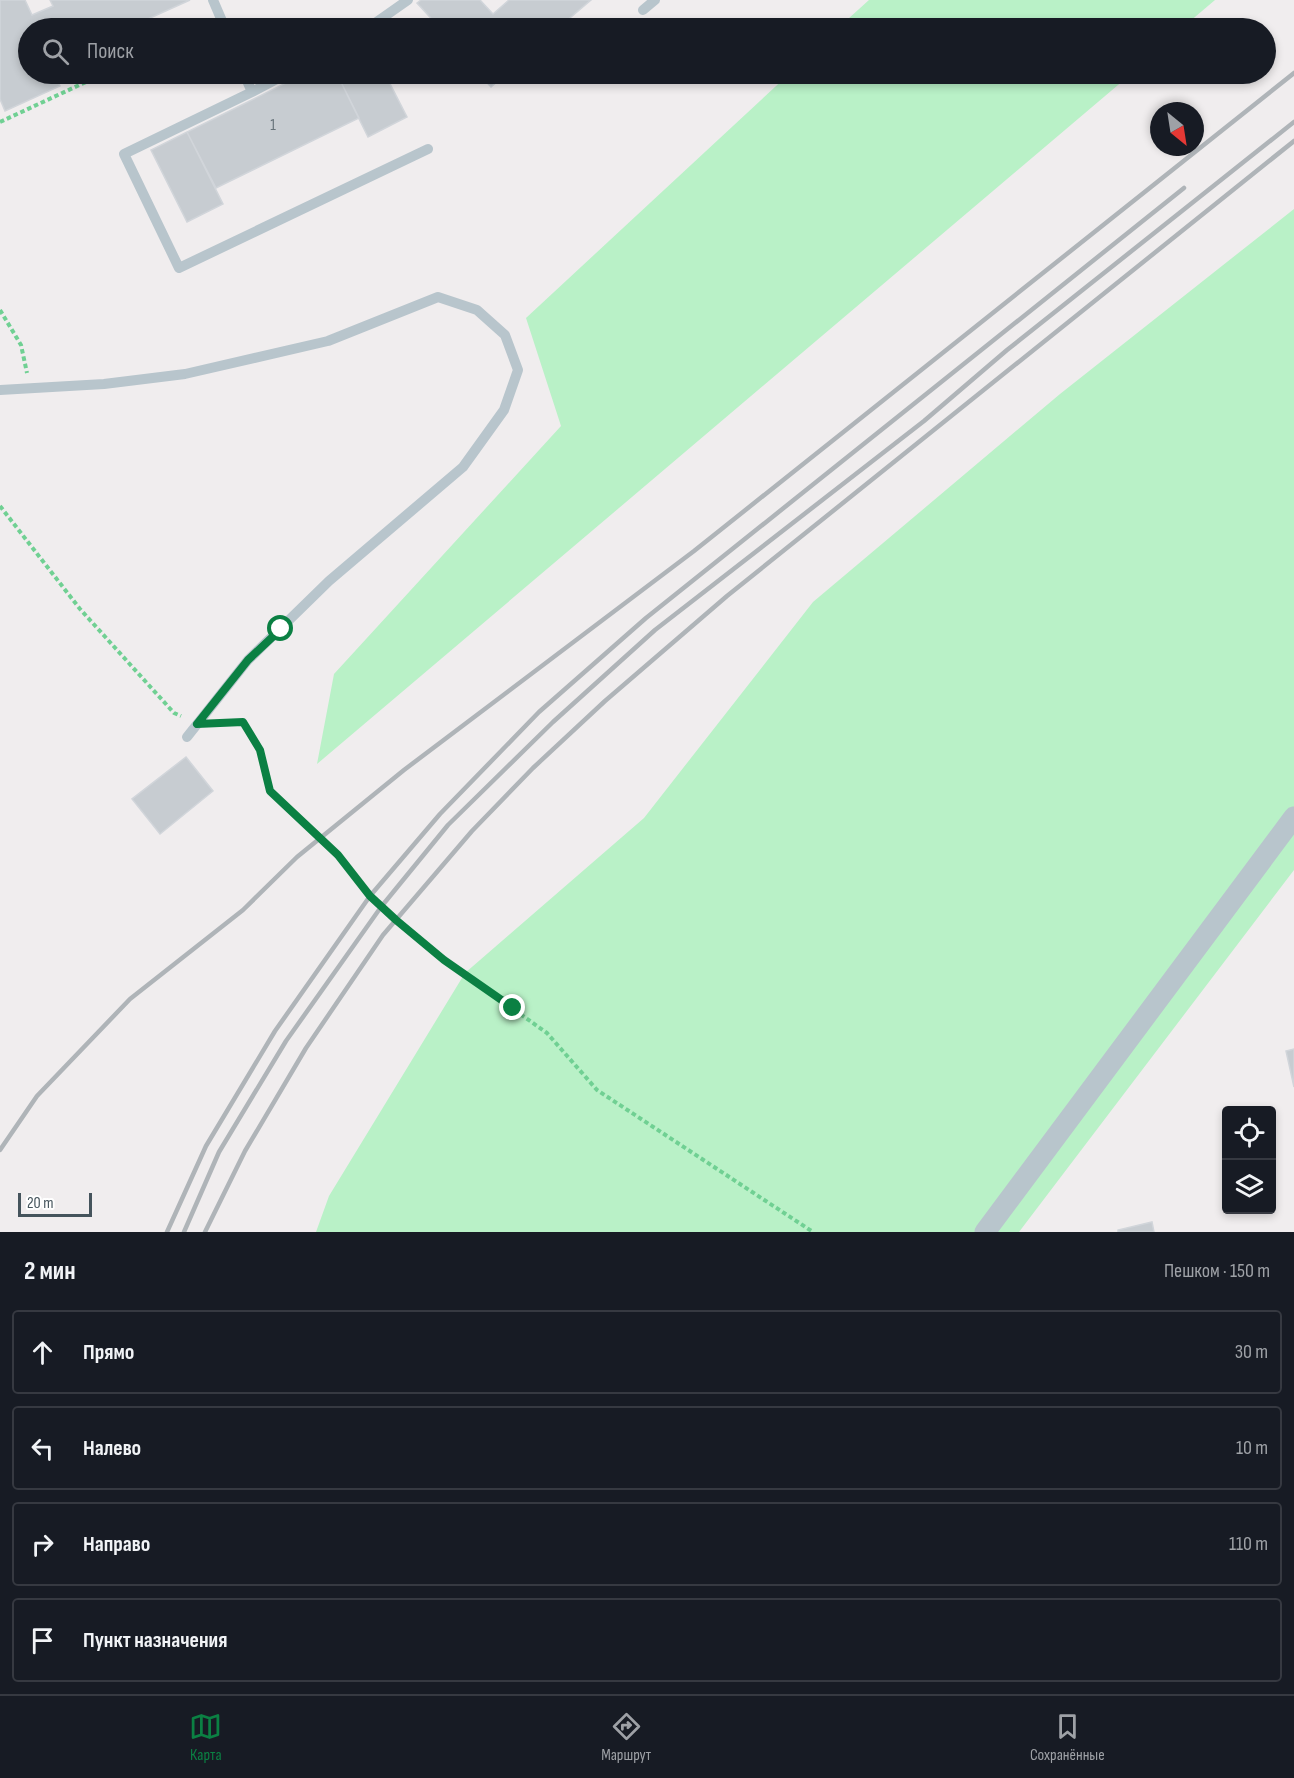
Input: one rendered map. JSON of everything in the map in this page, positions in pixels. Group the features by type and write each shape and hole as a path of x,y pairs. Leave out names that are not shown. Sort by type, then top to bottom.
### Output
{"street":[{"path":"985,1232 1294,817"}],"lane":[{"path":"213,0 221,18"},
{"path":"382,18 408,0"},
{"path":"643,10 655,0"},
{"path":"248,84 252,92"},
{"path":"267,84 124,154 179,268 428,149"},
{"path":"0,390 104,384 185,374 328,341 438,297 477,310 505,335 518,370 504,410 463,466 329,581 248,660 187,737"}],"path":[{"path":"0,122 82,84"},
{"path":"0,310 21,345 31,390"},
{"path":"0,506 80,609 174,713 197,724 243,722 260,750 270,791 338,855 370,896 396,920 444,960 547,1033 597,1090 813,1232"}],"green space":[{"path":"869,0 1215,0 1194,18 849,18"},
{"path":"778,84 1119,84 317,764 334,674 561,426 526,318"},
{"path":"1294,209 1294,870 1019,1232 316,1232 329,1196 465,973 644,818 813,602 1060,394"}],"building":[{"path":"0,0 25,0 32,15 53,6 50,0 190,0 150,18 18,18 18,84 59,84 60,86 5,111 0,99"},
{"path":"421,0 480,0 493,14 509,0 591,0 570,18 431,18 417,3"},
{"path":"284,84 342,84 359,118 216,188 187,132"},
{"path":"342,84 390,84 407,117 368,137"},
{"path":"187,132 223,204 187,222 151,150"},
{"path":"186,757 213,791 160,834 132,799"},
{"path":"1294,1049 1294,1087 1286,1051"},
{"path":"1152,1222 1154,1232 1118,1232 1118,1230"}],"railway":[{"path":"0,1150 37,1096 130,999 243,910 297,857 404,770 694,551 1294,73"},
{"path":"184,1232 219,1152 286,1041 381,907 448,825 553,722 655,630 924,421 1007,350 1294,122"},
{"path":"205,1232 245,1151 306,1048 383,935 472,831 533,768 605,701 727,596 1294,141"},
{"path":"167,1232 206,1146 275,1031 370,896 440,814 539,712 646,618 1184,188"}],"route":[{"path":"281,629 248,660 197,724 243,722 260,750 270,791 338,855 381,907 444,960 513,1008"}]}
